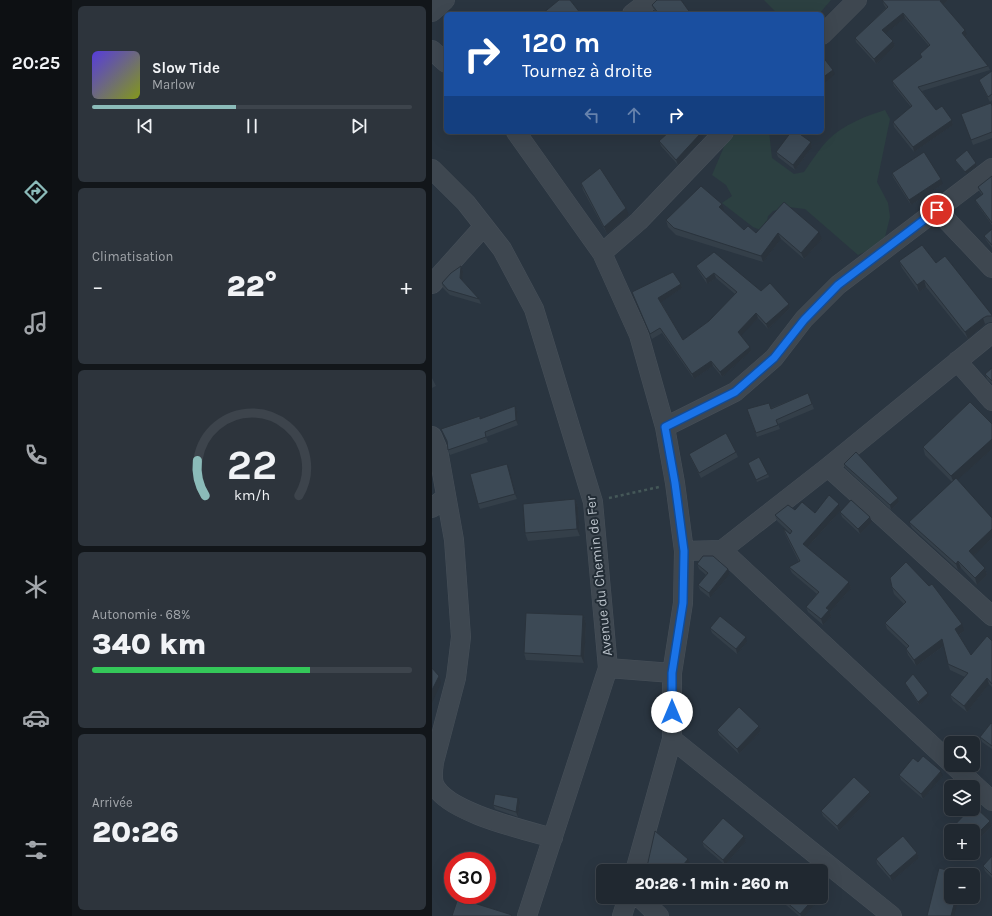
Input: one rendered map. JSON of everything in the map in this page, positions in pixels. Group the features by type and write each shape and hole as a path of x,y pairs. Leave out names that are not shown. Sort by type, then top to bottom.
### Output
{"street":[{"path":"432,12 445,0"},
{"path":"635,12 650,0"},
{"path":"824,33 857,0"},
{"path":"432,50 444,61"},
{"path":"517,134 602,253 640,335 665,427 675,483 684,551 683,603 672,673 672,739 638,864"},
{"path":"602,253 639,221 722,134"},
{"path":"665,427 735,392 774,358 804,320 838,285 992,168"},
{"name":"Avenue du Chemin de Fer","path":"432,169 466,202 502,249 534,309 593,502 608,668 527,916"},
{"path":"937,210 992,268"},
{"path":"432,284 484,226"},
{"path":"684,551 722,550 828,467 992,333"},
{"path":"957,361 992,401"},
{"path":"432,436 438,450 439,503 454,540 461,637 456,678 434,762 432,776 433,788 464,809 475,814 552,838"},
{"path":"828,467 992,616"},
{"path":"722,550 944,757"},
{"path":"608,668 672,673"},
{"path":"672,739 892,916"},
{"path":"961,772 992,801"},
{"path":"622,916 626,904"},
{"path":"646,904 659,916"}],"path":[{"path":"593,502 675,483"}],"green space":[{"path":"764,0 831,0 821,12 776,12"},
{"path":"885,110 890,119 877,182 888,203 890,217 885,237 869,250 858,255 805,209 789,207 773,211 768,216 765,232 753,227 722,203 732,196 726,185 712,175 726,142 736,134 769,134 772,158 794,174 804,172 825,143 841,129 863,118"}],"building":[{"path":"559,0 570,0 579,12 544,12"},
{"path":"657,0 681,0 690,12 657,12 652,5"},
{"path":"882,0 941,0 940,1 965,30 962,33 988,66 918,87 936,110 942,106 952,120 913,147 893,122 912,106 892,81 922,57 920,54 930,45 903,13 882,30 893,41 874,59 855,38 888,7"},
{"path":"824,59 833,70 824,77"},
{"path":"992,71 992,94 988,97 979,80"},
{"path":"991,103 992,132 971,140 961,114"},
{"path":"667,134 700,134 676,160 659,141"},
{"path":"790,134 800,134 811,142 793,165 776,152"},
{"path":"967,150 976,163 965,172 955,160"},
{"path":"924,152 941,179 909,200 892,173"},
{"path":"600,168 626,208 604,227 581,183"},
{"path":"992,176 992,223 975,200 983,194 978,187"},
{"path":"701,186 722,204 719,207 744,230 748,226 756,233 784,202 819,232 801,253 778,233 761,256 674,228 666,220"},
{"path":"992,229 992,245 984,236"},
{"path":"922,245 936,263 945,256 992,316 983,318 965,332 924,280 917,285 899,261"},
{"path":"714,252 761,291 770,283 789,304 766,324 756,313 738,332 750,347 720,372 711,361 692,374 660,328 650,334 632,292 673,272 681,284 658,298 683,340 709,321 737,292 714,273 706,279 696,266"},
{"path":"461,266 460,278 479,299 448,290 442,283 451,273"},
{"path":"992,368 992,381 985,374"},
{"path":"808,393 812,404 776,420 778,425 756,433 747,409 769,403 771,409"},
{"path":"970,402 992,424 992,439 951,476 923,447"},
{"path":"515,406 516,420 485,432 486,437 448,450 447,441 441,429 480,416 480,419"},
{"path":"726,433 736,452 699,473 689,454"},
{"path":"856,452 898,498 890,505 844,464"},
{"path":"759,457 768,474 756,480 748,463"},
{"path":"507,464 515,494 478,504 470,474"},
{"path":"956,478 992,518 992,529 969,551 985,568 975,578 958,561 956,564 909,522"},
{"path":"829,495 839,504 803,544 849,582 826,608 829,610 821,619 806,607 819,592 789,567 800,561 783,528 790,534 792,531 775,515 788,505 795,510 802,502 815,513"},
{"path":"575,499 577,529 525,533 523,504"},
{"path":"851,500 870,517 858,529 840,512"},
{"path":"703,556 713,556 728,569 709,593 698,585 708,573 697,564"},
{"path":"906,562 929,586 932,584 962,624 955,629 971,655 987,636 992,641 992,684 987,678 964,706 950,695 968,673 948,664 942,639 914,660 906,649 909,646 885,623 906,602 892,587 890,578"},
{"path":"526,613 583,615 581,656 524,653"},
{"path":"720,616 746,637 736,649 710,628"},
{"path":"432,668 439,676 432,690"},
{"path":"913,674 928,693 918,702 905,683"},
{"path":"739,707 759,726 737,749 717,730"},
{"path":"991,723 992,746 980,737"},
{"path":"923,756 941,771 921,794 899,775 913,758 918,762"},
{"path":"854,777 870,792 837,826 821,811"},
{"path":"495,794 518,798 516,812 493,805"},
{"path":"980,812 990,821 980,831 980,824 956,824 963,816 980,816"},
{"path":"723,818 744,836 723,860 702,842"},
{"path":"655,831 688,859 684,864 648,864"},
{"path":"903,836 917,853 890,876 876,859"},
{"path":"992,856 992,875 983,866"},
{"path":"939,868 944,869 944,904 954,904 951,916 927,916"},
{"path":"456,904 477,904 512,915 511,916 452,916"},
{"path":"789,904 809,904 800,914"}],"route":[{"path":"672,712 672,673 683,603 684,551 675,483 665,427 735,392 774,358 804,320 838,285 937,210"}]}
